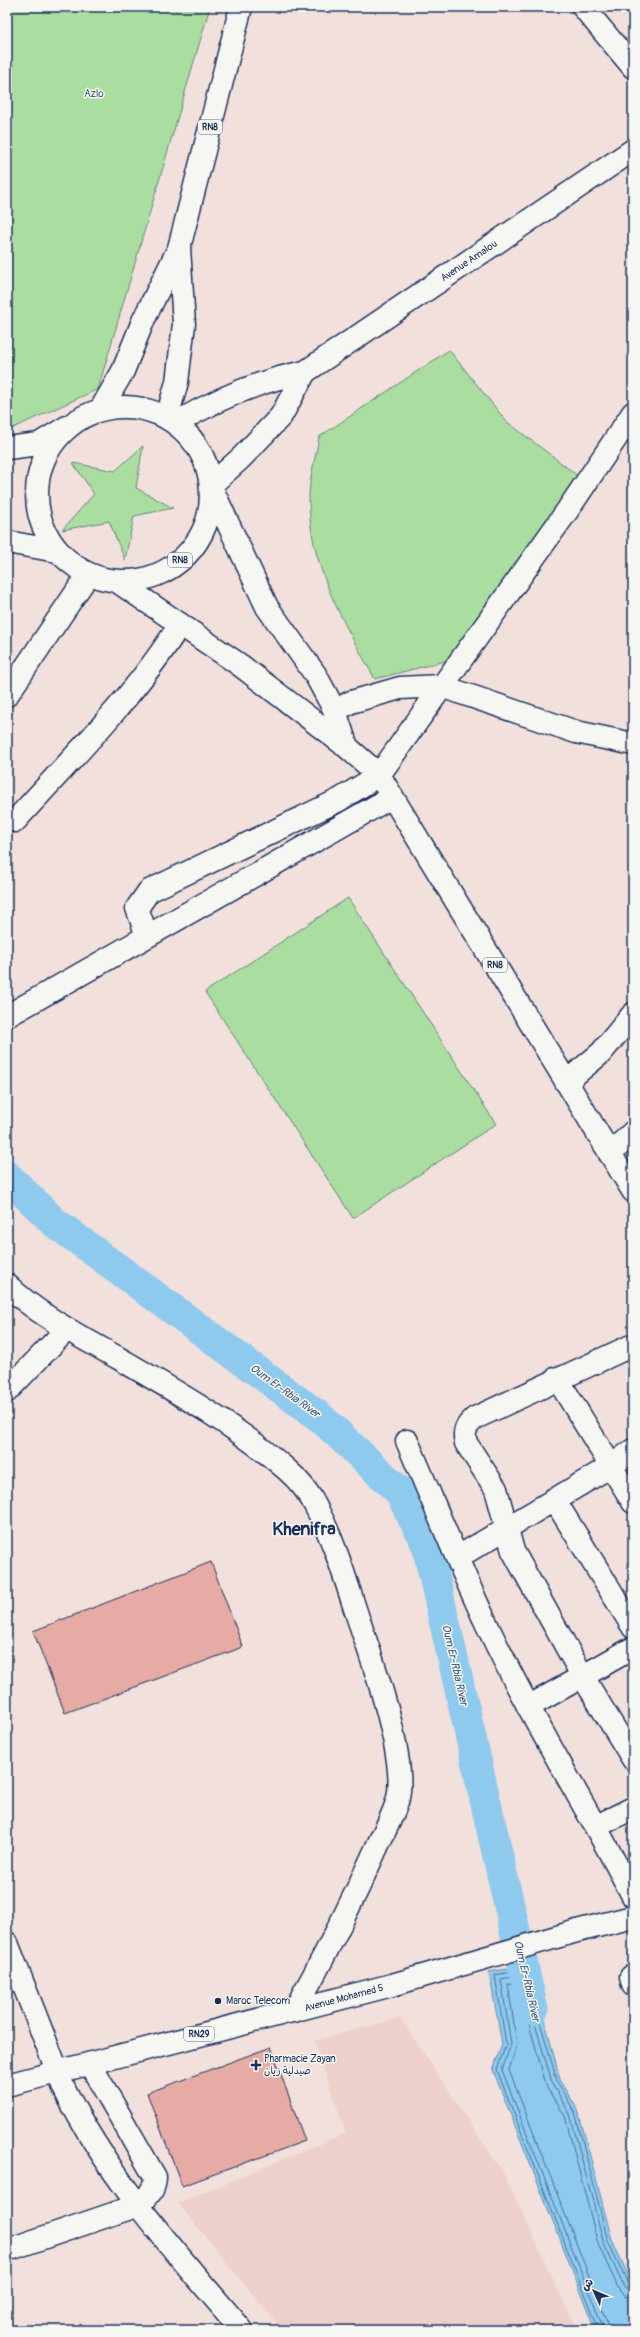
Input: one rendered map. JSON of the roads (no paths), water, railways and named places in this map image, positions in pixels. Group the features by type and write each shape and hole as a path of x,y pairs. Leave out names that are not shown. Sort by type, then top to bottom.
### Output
{"street":[{"name":"RN8","path":"101,409 123,371 143,321 179,248 241,7"},
{"path":"583,7 633,67"},
{"name":"Avenue Amalou","path":"305,372 633,150"},
{"name":"RN8","path":"171,420 184,324 179,248"},
{"path":"171,420 253,386 279,377 305,372"},
{"path":"211,487 241,458 280,416 305,372"},
{"name":"RN8","path":"211,487 209,514 200,537 186,556 166,571 143,580 118,582 88,575 71,565 56,551 42,528 36,501 38,473 49,448 67,427 83,416 101,409 123,406 146,409 171,420 197,445 211,487 267,607 315,674 335,711 347,746"},
{"path":"147,936 137,908 149,891 339,800 379,775 567,511 633,413"},
{"path":"7,448 39,444 67,427"},
{"path":"7,542 56,551"},
{"path":"7,695 88,575"},
{"name":"RN8","path":"118,582 240,665 317,726 347,746 379,775 633,1191"},
{"path":"15,821 163,652 180,624"},
{"path":"335,711 350,702 400,688 441,686 576,732 633,744"},
{"path":"7,1016 392,797"},
{"path":"566,1082 601,1054 633,1014"},
{"path":"610,1154 633,1132"},
{"path":"7,1285 18,1296 67,1329 134,1367 226,1424 287,1469 305,1489 318,1510 334,1548 374,1665 398,1770 397,1800 327,1954 294,2011"},
{"path":"7,1391 67,1329"},
{"path":"630,1353 557,1378 475,1418 467,1425 465,1430 466,1443 496,1489 513,1550 583,1677 633,1759"},
{"path":"557,1378 633,1502"},
{"path":"408,1441 488,1627 528,1706 559,1763 597,1826 633,1896"},
{"path":"458,1557 611,1466 633,1450"},
{"path":"554,1499 633,1627"},
{"path":"528,1706 583,1677 633,1648"},
{"path":"597,1826 633,1808"},
{"name":"Avenue Mohamed 5","path":"7,2085 58,2073 392,1985 577,1931 633,1917"},
{"path":"7,1943 58,2073 75,2112 120,2181 242,2330"},
{"path":"7,2250 139,2205 150,2194 155,2186 155,2177 90,2064"}],"water":[{"path":"527,1966 542,2010 561,2083 578,2110 612,2240 633,2286 633,2330 596,2330 493,2070 502,2044 489,1972 512,1968 524,1969"}],"waterway":[{"name":"Oum Er-Rbia River","path":"7,1176 54,1222 321,1418 399,1491 427,1545 533,2010"}],"place":[{"name":"Maroc Telecom","path":"218,2001"},
{"name":"Pharmacie Zayan صيدلية زيان","path":"256,2065"}],"district":[{"name":"Khenifra","path":"304,1529"}],"park label":[{"name":"Azlo","path":"94,94"}]}
